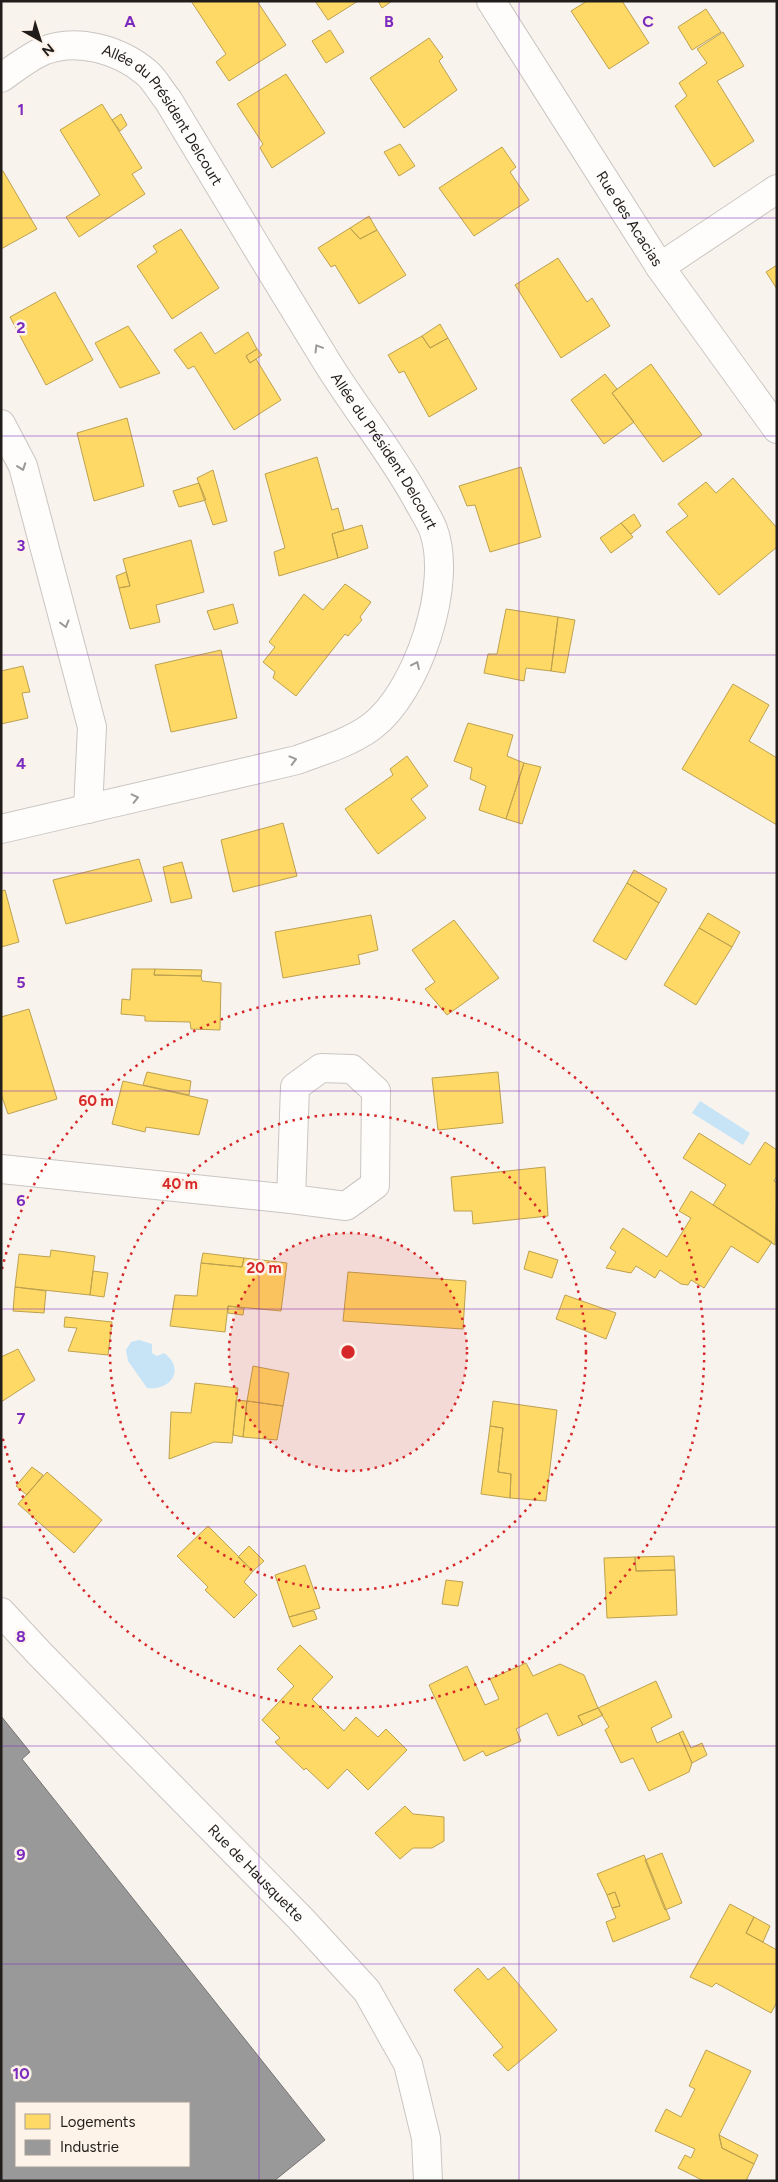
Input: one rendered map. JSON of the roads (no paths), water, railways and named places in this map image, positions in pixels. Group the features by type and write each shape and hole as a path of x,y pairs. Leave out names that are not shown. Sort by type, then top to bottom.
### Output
{"street":[{"name":"Rue des Acacias","path":"491,1 660,268 777,429"},
{"name":"Allée du Président Delcourt","path":"1,78 43,51 72,46 99,47 125,58 147,74 168,100 326,362 408,482 433,530 439,560 437,597 429,632 415,666 397,699 371,727 343,742 297,760 1,829"},
{"path":"660,268 777,189"},
{"path":"1,424 23,466 92,727 88,809"},
{"path":"1,1169 346,1206 375,1185 376,1091 352,1069 321,1068 296,1087 291,1199"},
{"name":"Rue de Hausquette","path":"1,1612 300,1918 367,1991 408,2064 426,2138 428,2181"}],"water":[{"path":"700,1101 750,1133 743,1145 692,1113"},
{"path":"139,1340 152,1344 152,1353 157,1356 164,1353 171,1359 175,1372 173,1378 163,1386 147,1388 128,1361 126,1350 131,1342"}]}
